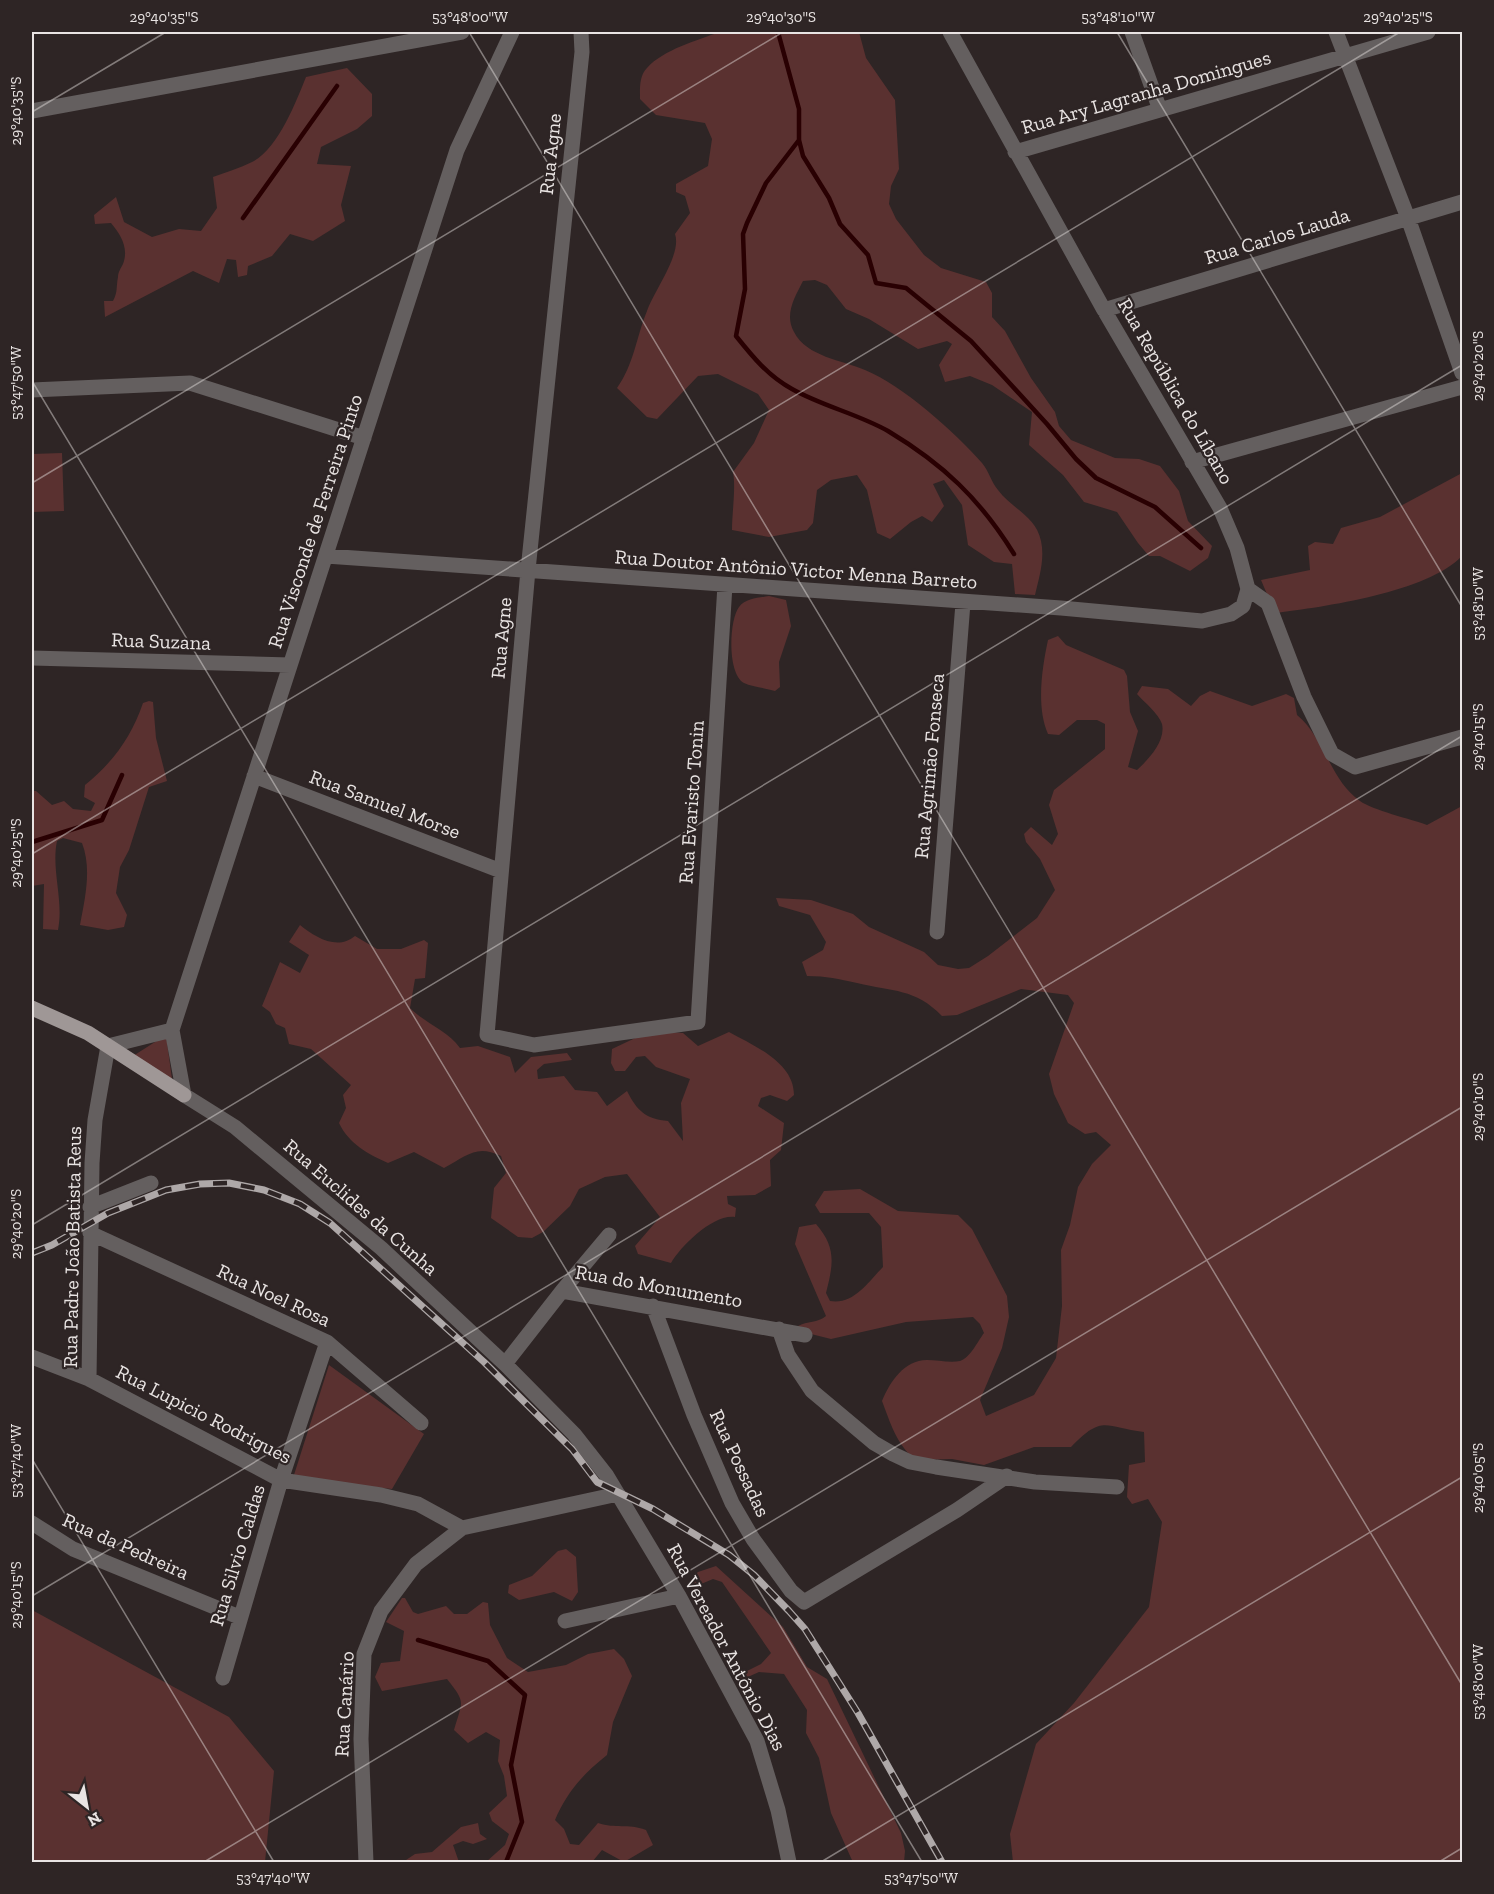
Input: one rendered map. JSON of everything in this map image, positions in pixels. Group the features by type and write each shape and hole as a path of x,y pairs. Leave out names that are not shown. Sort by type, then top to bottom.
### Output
{"main road":[{"name":"Rua Euclides da Cunha","path":"32,1008 88,1033 184,1095"}],"street":[{"path":"32,111 462,32"},
{"name":"Rua Visconde de Ferreira Pinto","path":"184,1095 172,1030 457,150 512,32"},
{"name":"Rua Agne","path":"581,32 581,63 528,570 487,1035 534,1046 698,1022"},
{"name":"Rua República do Líbano","path":"950,32 1015,152 1229,527 1238,548 1248,589"},
{"path":"1132,32 1160,110"},
{"path":"1336,32 1408,218 1462,373"},
{"name":"Rua Ary Lagranha Domingues","path":"1015,152 1428,32"},
{"name":"Rua Carlos Lauda","path":"1104,309 1462,202"},
{"path":"32,390 190,383 364,438"},
{"path":"1192,462 1462,387"},
{"name":"Rua Doutor Antônio Victor Menna Barreto","path":"326,556 1202,621 1218,619 1243,606 1248,589"},
{"name":"Rua Evaristo Tonin","path":"698,1022 725,585"},
{"path":"1248,589 1268,603 1304,697 1332,754 1355,767 1462,737"},
{"name":"Rua Agrimão Fonseca","path":"937,932 963,603"},
{"name":"Rua Suzana","path":"32,658 290,665"},
{"name":"Rua Samuel Morse","path":"254,776 501,872"},
{"path":"108,1046 172,1030"},
{"name":"Rua Padre João Batista Reus","path":"89,1379 90,1207 95,1120 108,1046"},
{"name":"Rua Euclides da Cunha","path":"184,1095 235,1127 381,1248 505,1364 574,1434 618,1494"},
{"path":"90,1207 151,1183"},
{"name":"Rua Noel Rosa","path":"90,1233 327,1342 421,1423"},
{"path":"562,1291 609,1235"},
{"name":"Rua do Monumento","path":"505,1364 562,1291 805,1335"},
{"name":"Rua Possadas","path":"653,1306 694,1415 732,1503 753,1539 791,1591 804,1602 957,1510 1007,1476"},
{"path":"779,1329 788,1355 812,1391 874,1443 910,1462 1035,1482 1117,1487"},
{"name":"Rua Silvio Caldas","path":"224,1678 239,1617 327,1342"},
{"name":"Rua Lupicio Rodrigues","path":"32,1357 89,1379 281,1480 381,1495 417,1504 462,1528"},
{"name":"Rua Canário","path":"366,1863 361,1739 364,1654 381,1611 416,1563 462,1528 618,1494"},
{"name":"Rua Vereador Antônio Dias","path":"618,1494 680,1596 757,1742 778,1810 789,1863"},
{"name":"Rua da Pedreira","path":"32,1523 73,1549 239,1617"},
{"path":"565,1621 680,1596"}],"shaded area":[{"path":"719,32 859,32 866,58 895,100 899,169 891,186 889,204 896,219 924,255 941,268 986,282 992,293 992,317 1005,331 1031,378 1055,412 1059,426 1071,440 1115,458 1139,459 1160,466 1179,491 1188,521 1212,546 1208,558 1190,571 1160,556 1149,556 1117,512 1084,502 1063,475 1029,445 1032,412 992,385 970,376 945,382 939,365 952,344 947,341 918,349 869,319 846,309 827,285 815,280 803,281 797,293 790,312 794,332 807,347 816,352 865,370 895,386 927,410 971,451 984,466 998,490 1029,519 1038,532 1042,555 1035,595 1015,594 1012,564 994,562 968,545 962,505 944,480 933,484 944,506 932,522 922,516 890,539 877,533 867,490 857,475 831,480 817,490 813,523 807,530 769,537 732,530 733,472 754,443 769,410 758,394 718,374 698,376 657,419 647,417 617,388 631,360 650,303 675,252 675,234 690,213 685,196 676,192 676,184 708,166 712,139 705,123 656,115 640,99 641,79 644,71 662,56 681,46"},
{"path":"347,68 372,94 372,116 357,129 321,147 317,164 351,166 341,205 345,221 313,241 290,234 272,256 248,266 247,275 238,277 236,260 227,259 219,283 193,271 105,317 104,301 113,301 115,298 118,273 125,253 121,237 111,223 95,224 94,215 116,197 124,222 152,237 179,229 201,231 217,208 213,177 252,162 270,147 285,124 306,77"},
{"path":"62,453 64,511 32,512 32,454"},
{"path":"1462,473 1462,556 1446,569 1401,588 1374,596 1275,613 1261,580 1310,570 1308,546 1315,542 1333,544 1341,528 1380,517"},
{"path":"769,596 786,600 791,626 779,662 780,687 775,691 744,683 738,678 731,646 733,623 739,607 749,600"},
{"path":"1058,636 1066,645 1124,670 1127,676 1130,712 1138,731 1128,767 1137,770 1146,761 1159,743 1163,730 1158,716 1137,694 1142,686 1168,689 1191,706 1200,696 1210,691 1252,706 1286,694 1294,698 1297,715 1307,724 1341,782 1360,801 1382,811 1427,825 1462,806 1462,1862 1013,1862 1010,1834 1036,1744 1074,1703 1149,1607 1162,1522 1148,1499 1132,1504 1127,1497 1129,1465 1145,1462 1144,1432 1112,1426 1098,1426 1071,1447 1034,1447 984,1465 952,1459 916,1460 904,1448 895,1433 882,1401 885,1394 899,1373 911,1364 927,1360 952,1362 964,1359 984,1333 980,1324 973,1317 906,1322 831,1339 799,1331 798,1326 826,1316 795,1244 799,1227 816,1224 827,1241 832,1257 826,1293 830,1301 839,1301 853,1296 883,1267 881,1227 869,1213 820,1213 815,1205 824,1191 860,1189 898,1211 958,1215 972,1229 1007,1296 1009,1317 1002,1348 980,1400 986,1416 1034,1395 1056,1358 1062,1306 1061,1250 1070,1225 1078,1187 1092,1164 1111,1145 1096,1132 1085,1134 1068,1123 1054,1094 1049,1074 1074,1003 1068,995 1021,989 957,1015 942,1016 922,1000 903,992 832,978 807,976 802,962 823,950 826,942 810,915 779,906 776,898 811,900 853,914 869,927 924,952 938,965 958,969 969,968 988,956 1037,918 1055,890 1040,859 1026,842 1024,834 1031,827 1052,845 1058,834 1049,805 1054,790 1105,749 1105,724 1097,720 1077,720 1059,735 1048,734 1042,712 1042,675 1048,640"},
{"path":"153,702 156,738 167,781 149,787 129,850 120,867 116,893 127,915 124,927 108,930 80,925 87,884 87,863 82,843 63,838 57,841 55,863 60,908 58,930 43,929 44,884 32,886 32,791 36,791 52,805 64,801 73,809 91,811 95,803 84,797 85,785 120,748 133,727 143,703"},
{"path":"300,925 326,941 341,942 355,936 377,949 401,949 424,940 428,943 425,978 415,979 410,1008 449,1036 460,1048 478,1046 510,1057 515,1073 531,1057 567,1053 572,1060 544,1064 537,1070 538,1079 564,1076 575,1090 597,1092 607,1106 627,1091 643,1113 668,1121 683,1141 681,1103 690,1079 656,1067 645,1056 636,1057 625,1071 615,1071 611,1063 612,1049 650,1031 683,1033 698,1046 729,1032 750,1043 780,1064 792,1083 794,1095 787,1101 770,1095 761,1098 758,1106 784,1123 781,1150 770,1160 771,1186 755,1195 727,1196 728,1204 736,1208 735,1217 726,1217 698,1232 671,1263 638,1254 635,1246 660,1217 627,1174 605,1177 579,1189 570,1206 543,1232 532,1238 518,1237 491,1218 494,1188 506,1173 501,1156 478,1151 444,1168 414,1152 388,1163 360,1148 343,1130 339,1123 346,1108 343,1095 351,1085 311,1049 289,1044 285,1028 276,1024 270,1012 262,1006 280,962 300,973 309,955 289,942"},
{"path":"166,1035 172,1079 133,1056"},
{"path":"329,1365 424,1434 392,1489 293,1478"},
{"path":"566,1549 576,1557 578,1592 572,1601 554,1592 519,1600 508,1593 509,1585 532,1576 558,1551"},
{"path":"716,1566 783,1627 807,1667 827,1679 901,1833 905,1851 904,1862 853,1862 831,1813 819,1758 806,1733 807,1710 784,1674 759,1672 741,1680 737,1676 761,1664 771,1653 722,1582 713,1579 694,1587 689,1581 698,1572"},
{"path":"402,1598 405,1598 413,1612 418,1614 446,1606 454,1614 467,1614 483,1602 488,1603 490,1625 507,1658 528,1672 566,1665 588,1654 614,1649 624,1659 632,1676 613,1722 607,1755 576,1784 555,1820 564,1829 570,1844 579,1845 598,1823 646,1830 653,1845 624,1862 602,1850 592,1862 486,1862 505,1845 509,1834 492,1821 489,1813 507,1796 504,1776 498,1761 500,1740 486,1732 468,1743 454,1730 461,1703 458,1693 447,1679 382,1691 375,1677 381,1663 400,1661 404,1631 386,1622"},
{"path":"32,1610 229,1717 274,1771 265,1862 32,1862"},
{"path":"478,1823 480,1834 487,1839 473,1844 463,1841 453,1845 459,1862 403,1862 415,1854 432,1852 461,1827"}],"waterway":[{"path":"778,32 799,109 799,140 803,156 829,198 840,224 868,255 876,283 906,288 971,341 1076,459 1096,478 1155,507 1201,548"},
{"path":"243,218 337,86"},
{"path":"799,140 766,183 743,234 745,289 736,336 761,365 783,384 888,431 926,456 974,500 1014,554"},
{"path":"32,842 102,820 122,775"},
{"path":"418,1640 488,1661 525,1695 511,1765 522,1822 506,1862"}],"railway":[{"path":"32,1253 52,1245 108,1213 166,1190 200,1184 229,1183 264,1190 300,1204 330,1223 484,1362 572,1449 597,1482 653,1509 729,1555 754,1575 789,1611 805,1629 858,1713 942,1862"}]}
